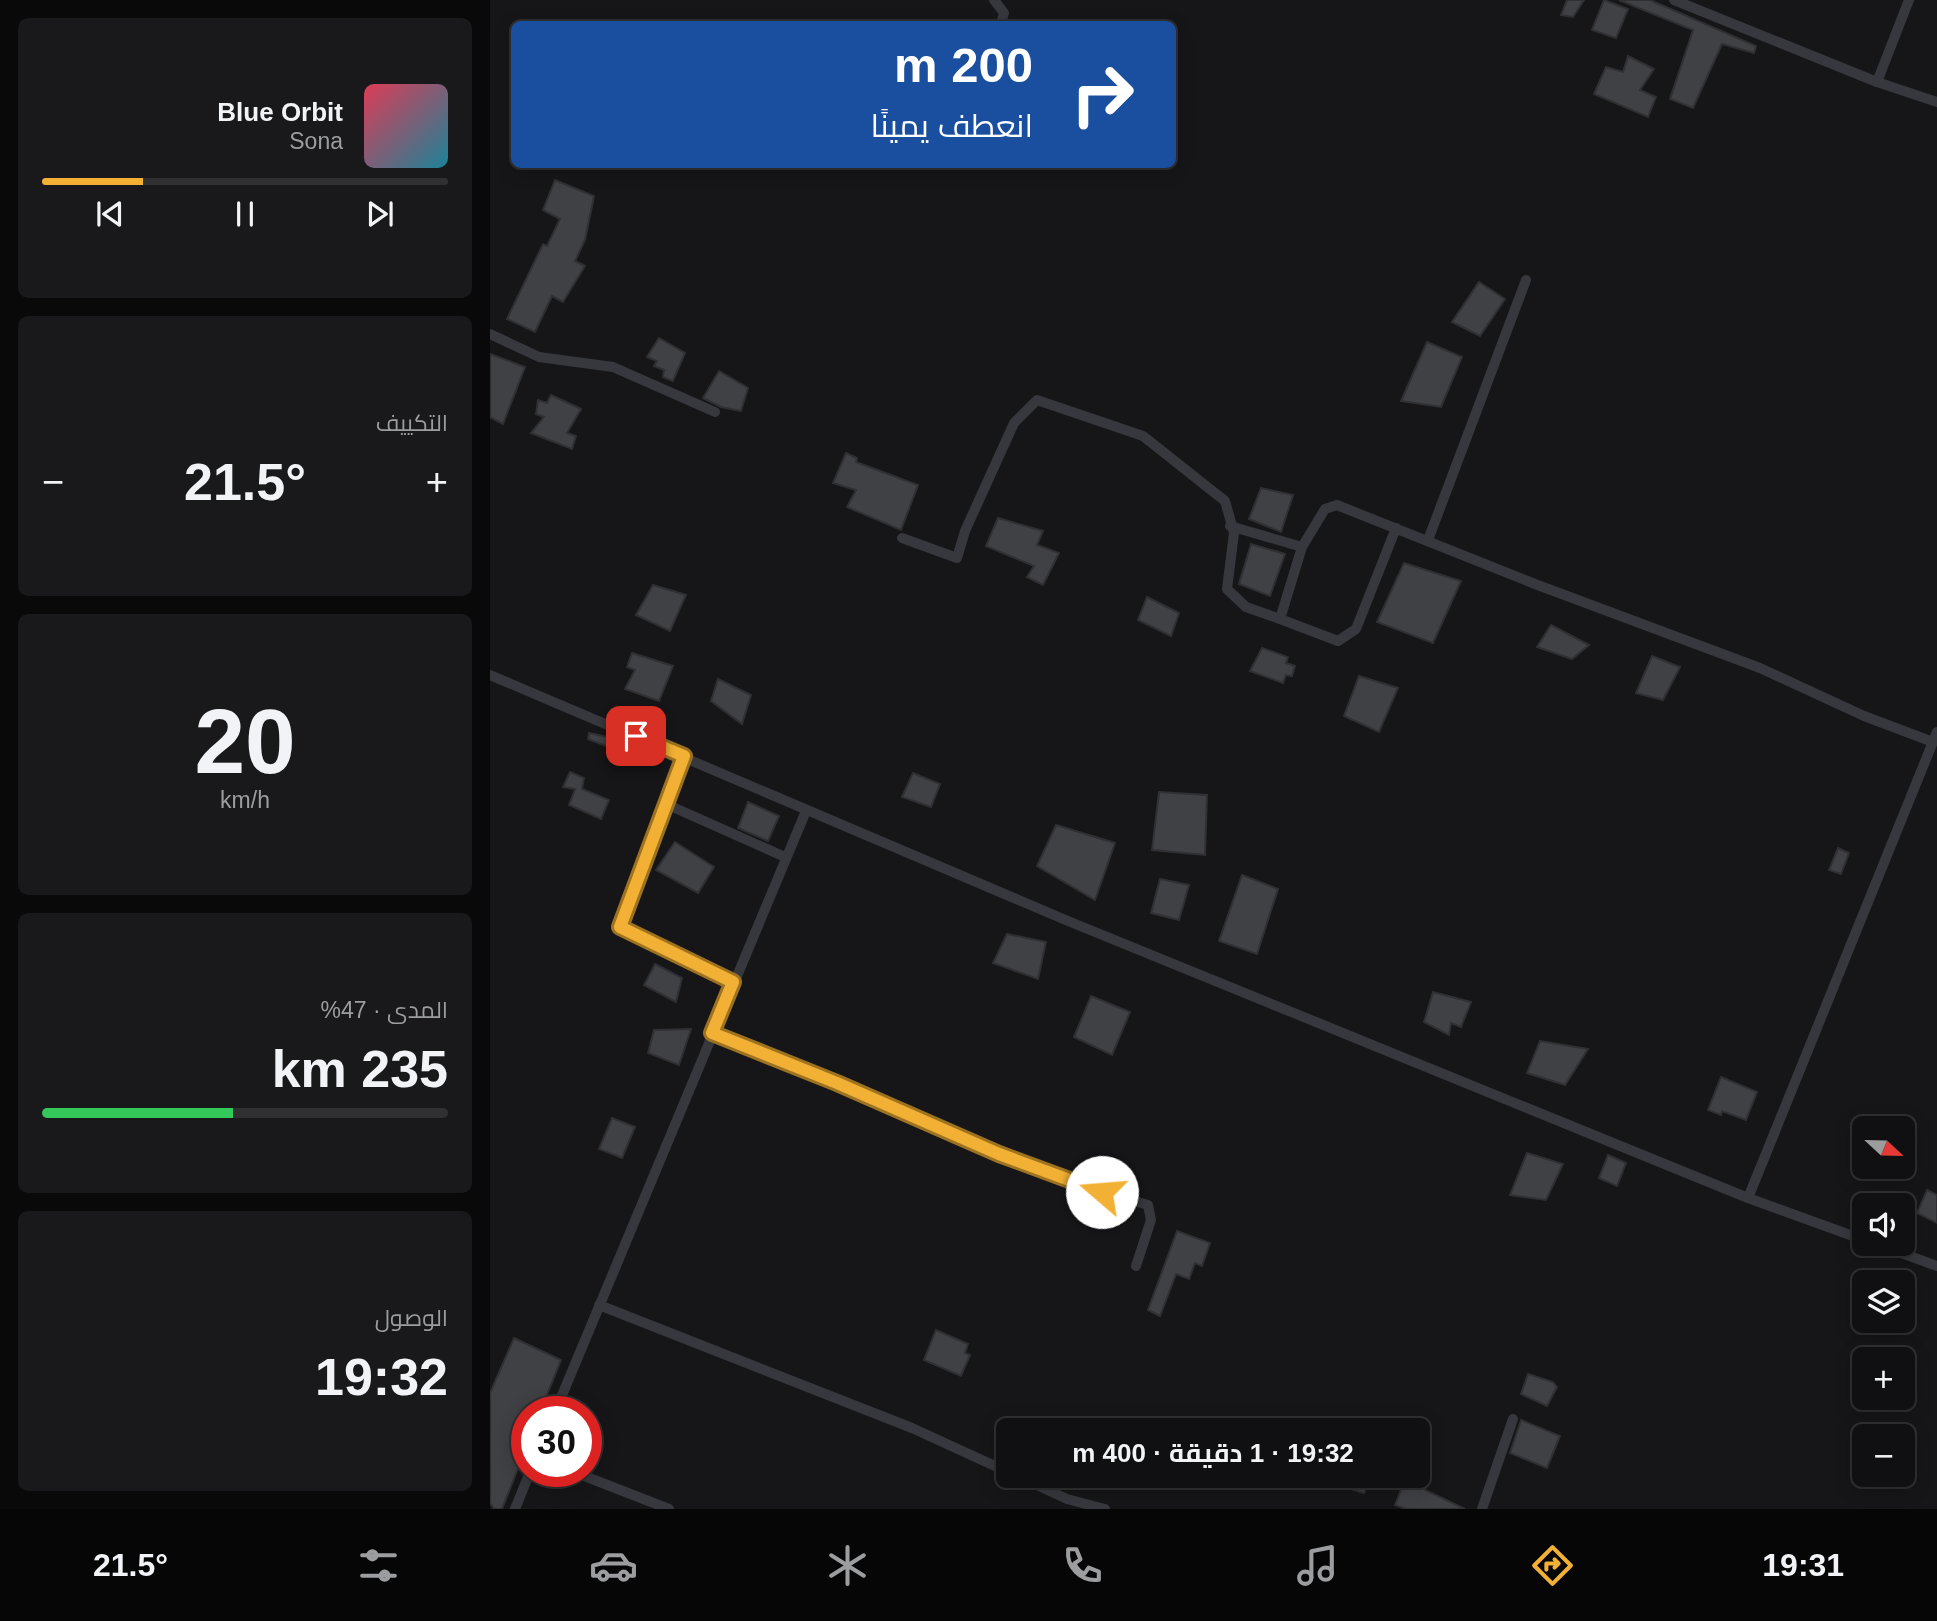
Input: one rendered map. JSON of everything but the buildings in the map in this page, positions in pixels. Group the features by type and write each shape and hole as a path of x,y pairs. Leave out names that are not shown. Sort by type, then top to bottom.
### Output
{"street":[{"path":"995,0 1004,13 1002,21"},
{"path":"1674,0 1877,82 1937,102"},
{"path":"1877,82 1909,0"},
{"path":"1428,540 1526,279"},
{"path":"490,334 540,357 613,368 715,412"},
{"path":"902,538 957,558 965,531 1014,423 1037,400 1143,436 1225,501 1234,544 1227,573 1227,589 1246,607 1338,641 1347,638 1356,629 1396,528"},
{"path":"1280,619 1302,547 1325,509 1338,505 1760,668 1864,716 1935,737 1748,1198"},
{"path":"1230,526 1302,547"},
{"path":"490,675 684,756 806,811 1748,1198 1852,1236"},
{"path":"684,756 620,927 733,982"},
{"path":"666,804 785,857"},
{"path":"561,1396 806,811"},
{"path":"712,1033 837,1083 1055,1177 1149,1205 1151,1220 1136,1266"},
{"path":"1910,1256 1937,1266"},
{"path":"598,1306 912,1428 996,1466"},
{"path":"1482,1509 1513,1419"},
{"path":"602,1483 669,1509"},
{"path":"515,1509 524,1487"},
{"path":"1044,1488 1067,1499 1105,1509"}],"route":[{"path":"636,736 684,756 622,915 620,927 625,932 733,982 712,1033 837,1083 1055,1177 1102,1192"}]}
